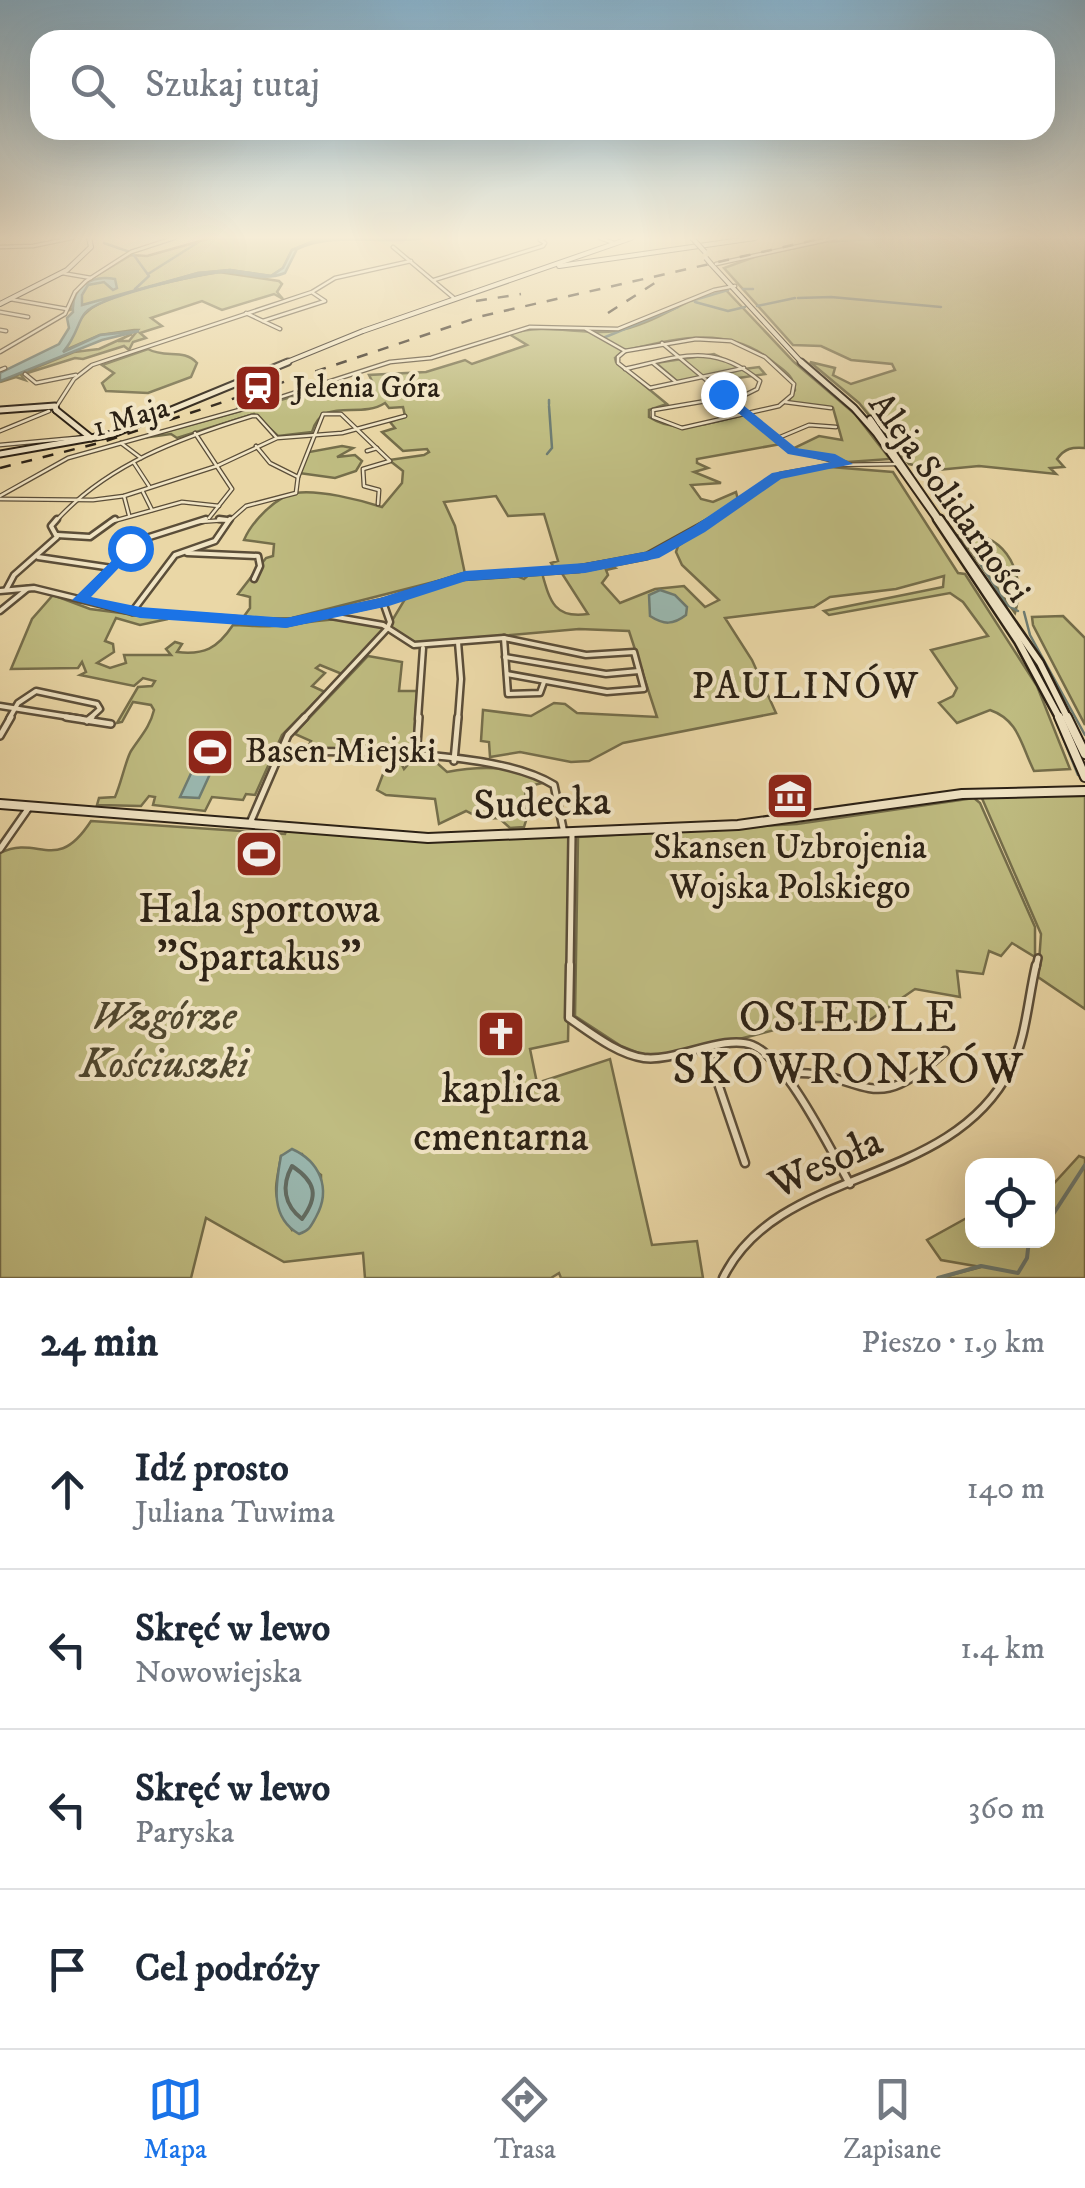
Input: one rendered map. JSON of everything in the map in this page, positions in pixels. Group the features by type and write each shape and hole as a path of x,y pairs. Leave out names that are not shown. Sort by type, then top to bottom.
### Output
{"main road":[{"name":"Aleja Solidarności","path":"900,464 1032,663 1067,730 1085,777"}],"street":[{"path":"1,351 54,322 73,298"},
{"path":"0,431 53,409 77,375 92,364 293,298"},
{"path":"263,321 325,301 320,298"},
{"path":"0,454 116,432 335,342 459,298"},
{"name":"1 Maja","path":"6,495 60,461 393,361 428,358 530,326 622,328 694,298"},
{"name":"Aleja Solidarności","path":"742,298 793,356 860,415 900,464 1040,663 1085,754"},
{"path":"0,304 10,299 67,309"},
{"path":"0,312 28,317"},
{"path":"246,312 280,329"},
{"path":"586,329 625,351"},
{"path":"0,330 6,331"},
{"path":"744,368 650,388 617,360 625,351 711,338 754,349 792,380 792,395 785,402"},
{"path":"662,343 792,452 830,457 846,464"},
{"path":"624,369 678,357 717,354 758,379 759,387 728,399 652,410 654,417 678,428 785,402 831,408"},
{"path":"653,363 677,383"},
{"path":"25,374 36,382 62,374 77,375"},
{"path":"0,410 53,409 90,438"},
{"path":"132,612 171,558 215,541 229,520 246,506 296,493 320,416 341,414 390,461 362,470 364,486 380,490 378,504"},
{"path":"56,535 52,526 75,499 141,458 195,433 255,415 277,438"},
{"path":"6,495 75,499 124,496 217,466 277,438 357,429 406,416"},
{"path":"776,439 809,424 836,426"},
{"path":"195,433 232,489 210,518"},
{"path":"0,446 78,435 90,438"},
{"path":"121,443 141,458"},
{"path":"256,446 270,463 298,477"},
{"path":"367,452 377,448"},
{"path":"134,463 149,486"},
{"path":"3,591 28,588 132,612 260,624 327,615 465,576 585,568 658,553 776,476 803,468 900,464"},
{"path":"142,490 152,510"},
{"path":"124,496 130,515"},
{"path":"3,591 14,575 56,535 91,536 106,523 185,502 219,506"},
{"path":"80,600 140,540 210,518 229,520"},
{"path":"182,553 258,556 260,566 254,579"},
{"path":"35,556 112,568"},
{"path":"0,611 28,588"},
{"path":"250,825 279,751 299,722 387,629 390,622 383,602"},
{"path":"327,615 368,621 408,643 423,646 504,638 586,655 634,652 644,689 617,692 507,674"},
{"path":"504,638 508,694 540,693 544,680"},
{"path":"454,761 461,680 458,642"},
{"path":"416,758 423,646"},
{"path":"504,657 606,674 639,672"},
{"path":"0,736 15,708 36,691 99,706 87,721"},
{"path":"0,706 110,724"},
{"path":"279,751 454,761 530,770 547,777 554,786 568,833 569,1018 642,1058 666,1058 748,1043 783,1073 850,1184"},
{"name":"Sudecka","path":"0,804 397,838 778,822 962,794 1085,791"},
{"path":"0,850 30,806"},
{"name":"Wesoła","path":"723,1278 743,1242 768,1223 930,1148 995,1089 1014,1058 1038,958"},
{"path":"707,1051 745,1162"},
{"path":"783,1073 817,1071 864,1090 893,1090 918,1076 945,1051"}],"green space":[{"path":"73,298 113,298 70,310"},
{"path":"112,298 262,298 222,310 202,301 151,318 162,326 140,333 146,338 133,342 129,350 124,346 75,358 21,375 25,380 16,377 0,382 132,334 118,341 129,341 138,330 100,335 61,352 88,311"},
{"path":"697,298 733,298 794,362 855,414 890,459 848,462 792,449 819,436 842,440 833,408 788,402 795,390 790,377 755,349 718,338 700,338 623,351 616,362 667,404 649,410 649,417 684,427 745,415 781,444 697,459 697,463 708,468 694,472 721,483 691,485 701,499 713,502 736,492 738,500 652,553 555,569 551,563 558,561 544,514 508,516 496,496 444,502 455,526 465,574 292,618 242,619 250,608 250,597 238,594 266,558 273,556 274,544 244,540 265,512 287,495 304,492 382,507 402,483 403,471 389,460 429,452 403,451 382,432 395,428 390,422 405,416 403,407 389,408 385,403 375,408 324,414 312,432 278,436 254,414 177,438 171,434 142,438 306,393 336,380 347,388 372,381 369,375 426,372 465,360 472,364 527,345 509,334 630,328"},
{"path":"751,298 1085,298 1085,448 1063,452 1057,459 1064,467 1050,468 1056,474 979,466 937,470 909,464 859,403 810,362 835,368 833,375 851,384 895,370 892,364 851,360 821,346 793,345"},
{"path":"148,349 192,359 197,363 191,377 148,393 106,391 102,383 114,373 102,365"},
{"path":"714,354 744,369 759,367 765,374 738,378 740,385 719,390 703,376 678,382 656,363"},
{"path":"353,448 337,457 355,455 362,461 356,471 335,478 299,473 309,452"},
{"path":"830,467 893,472 1037,686 1070,769 1034,771 1018,734 1000,714 990,710 957,723 939,703 953,696 957,688 931,650 988,636 963,602 950,593 829,615 824,611 943,587 944,576 896,589 830,597 814,607 725,618 752,660 776,713 623,743 589,761 571,762 520,752 490,757 489,742 481,741 483,710 531,716 554,703 565,704 577,713 657,717 629,631 579,629 411,644 387,629 408,594 482,574 524,579 531,573 542,573 548,592 561,611 588,614 561,572 610,565 615,568 606,570 608,575 602,583 620,603 655,589 684,586 705,607 719,600 682,565 676,552 678,546 780,475"},
{"path":"967,533 993,542 1010,560 1018,585 1015,613 959,535"},
{"path":"53,595 90,609 168,619 140,625 116,618 105,641 113,644 114,652 97,663 110,668 126,663 124,655 171,655 166,649 175,642 182,644 177,652 202,651 221,640 233,625 273,626 343,619 383,629 342,674 320,665 316,668 325,673 312,686 325,692 282,735 255,795 246,794 243,800 212,797 205,811 153,805 155,797 149,796 141,806 97,805 99,798 115,797 129,755 154,710 151,705 133,702 122,722 117,723 138,687 152,686 155,681 143,678 134,686 80,675 86,672 82,662 78,668 11,669 32,619"},
{"path":"1063,616 1085,638 1085,725 1033,625 1032,617"},
{"path":"368,656 402,662 399,691 417,691 413,755 306,750 311,741 295,734"},
{"path":"388,761 400,761 404,769 411,761 437,763 447,772 511,770 547,782 525,787 524,827 510,828 499,818 482,819 466,811 439,824 435,799 386,795 377,790"},
{"path":"981,796 1085,796 1085,1009 1038,977 1041,934"},
{"path":"974,798 980,803 1035,927 1035,957 1012,943 1001,956 989,951 983,974 957,971 960,997 915,989 867,1022 805,1022 705,1048 661,1054 641,1054 621,1046 575,1016 578,837 797,824"},
{"name":"Wzgórze Kościuszki","path":"91,821 285,834 287,828 397,837 572,833 568,1041 530,1049 537,1083 610,1059 652,1245 697,1241 703,1278 561,1278 559,1273 551,1278 365,1278 363,1253 284,1262 206,1218 191,1278 0,1278 0,853 14,848 57,850 79,837","holes":["302,1154 307,1165 321,1175 321,1203 316,1215 292,1230 276,1194 281,1156"]},
{"path":"1079,1156 1085,1158 1085,1278 940,1278 981,1267 941,1260 927,1240 965,1219 965,1248 1055,1248 1055,1182"}],"water":[{"path":"75,298 82,298 82,305 116,298 85,313 63,352 100,335 139,331 102,340 0,381 0,373 59,344 69,328 67,318 73,312"},
{"path":"660,590 675,595 687,607 686,615 668,623 650,616 649,595"},
{"path":"209,738 226,739 199,798 180,797 194,767 203,767 195,766"},
{"path":"292,1149 316,1168 323,1186 316,1217 299,1234 283,1219 277,1199 281,1156"}],"waterway":[{"path":"691,301 702,298"},
{"path":"757,306 795,298"},
{"path":"798,298 810,298"},
{"path":"838,298 941,307"},
{"path":"695,302 728,311 745,307"},
{"path":"603,338 678,307"},
{"path":"547,454 552,448 549,406"},
{"path":"976,557 1007,605 1018,611"},
{"path":"1024,612 1030,635 1085,735"},
{"path":"1052,711 1078,775"},
{"path":"1055,1211 1085,1165"},
{"path":"938,1278 981,1266 1018,1273 1028,1248"}],"railway":[{"path":"476,301 498,298"},
{"path":"0,468 103,442 482,316 562,298"},
{"path":"608,313 632,298"}],"place":[{"name":"Jelenia Góra","path":"258,388"},
{"name":"Basen Miejski","path":"210,752"},
{"name":"Skansen Uzbrojenia Wojska Polskiego","path":"790,796"},
{"name":"Hala sportowa \"Spartakus\"","path":"259,854"},
{"name":"kaplica cmentarna","path":"501,1034"}],"district":[{"name":"PAULINÓW","path":"806,687"},
{"name":"OSIEDLE SKOWRONKÓW","path":"849,1044"}],"route":[{"path":"130,548 80,600 140,612 286,623 383,602 465,576 585,568 654,554 700,529 784,472 846,464 822,455 792,452 723,394"}]}
